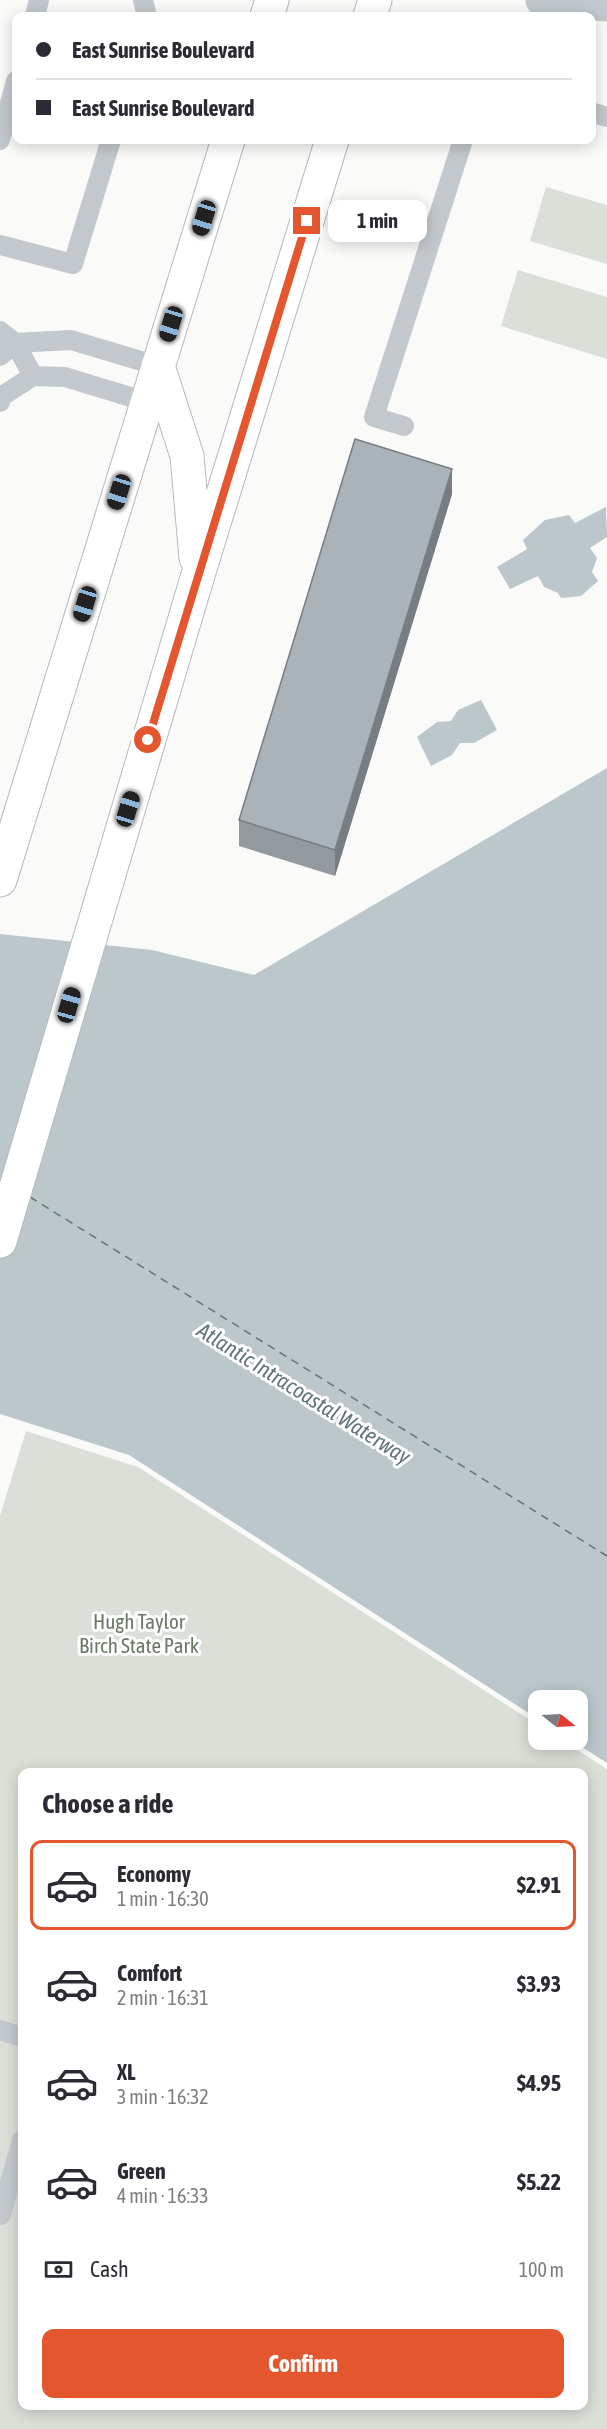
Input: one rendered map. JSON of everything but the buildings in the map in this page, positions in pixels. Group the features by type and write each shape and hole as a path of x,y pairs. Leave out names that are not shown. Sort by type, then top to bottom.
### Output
{"main road":[{"path":"4,865 227,144"},
{"path":"0,1241 198,575 331,144"},
{"path":"158,366 187,456 198,575"}],"street":[{"path":"542,0 606,2"}],"lane":[{"path":"0,140 12,96"},
{"path":"0,245 73,264 110,144"},
{"path":"404,426 374,417 462,144"},
{"path":"8,337 71,340 158,366"},
{"path":"0,356 8,337"},
{"path":"8,337 33,376"},
{"path":"0,402 2,396 33,376 65,376 147,402"},
{"path":"0,2030 18,2036"},
{"path":"1,2216 18,2154"}],"green space":[{"path":"546,187 607,205 607,264 530,241"},
{"path":"518,270 607,297 607,359 501,326"},
{"name":"Hugh Taylor Birch State Park","path":"26,1431 138,1467 528,1719 528,1750 578,1750 607,1769 607,2429 0,2429 0,1516"}],"water":[{"path":"606,507 607,537 590,548 597,558 592,572 598,581 581,596 561,598 558,593 544,587 538,576 510,589 497,567 527,549 523,540 545,520 569,515 575,523"},
{"path":"481,700 497,730 474,743 460,743 452,755 431,766 417,737 437,722 451,721 458,710"},
{"name":"Atlantic Intracoastal Waterway","path":"607,768 607,1763 587,1750 588,1690 528,1690 528,1713 129,1455 0,1414 0,934 152,950 254,975"}],"ferry route":[{"path":"30,1197 607,1556"}],"route":[{"path":"148,740 307,221"}]}
